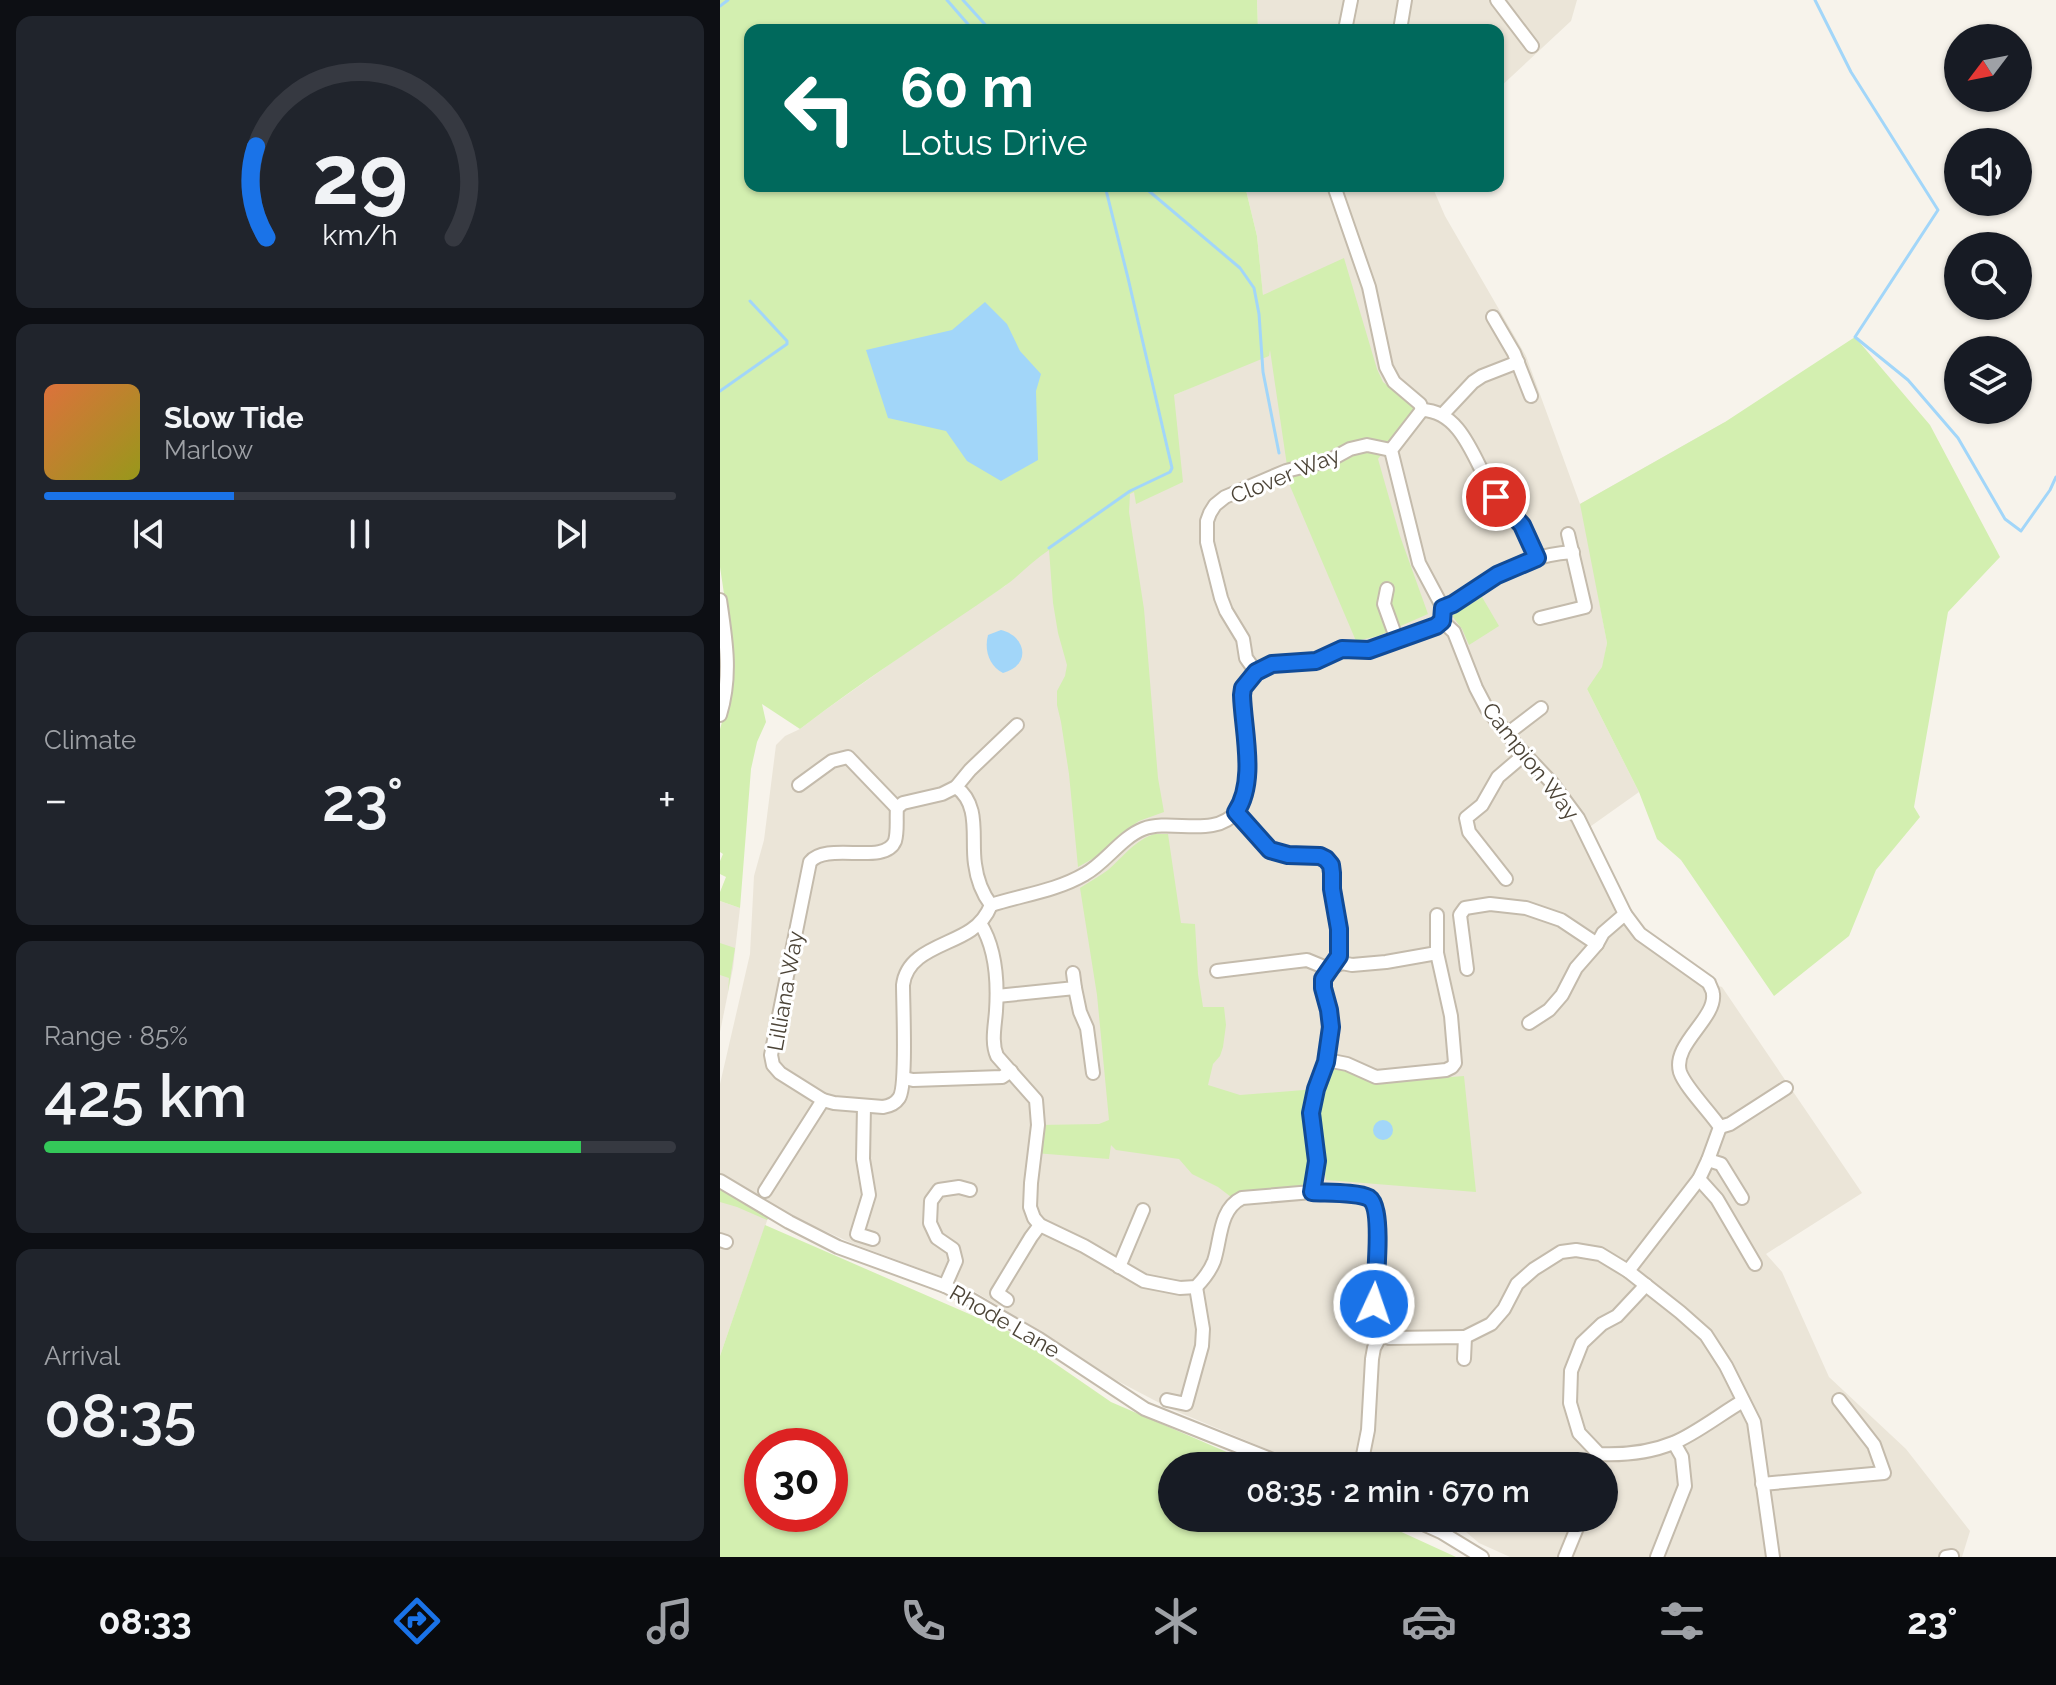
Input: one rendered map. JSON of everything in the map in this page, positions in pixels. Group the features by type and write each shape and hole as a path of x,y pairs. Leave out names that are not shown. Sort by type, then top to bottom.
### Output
{"street":[{"path":"1346,24 1351,0"},
{"path":"1401,24 1405,0"},
{"path":"1497,0 1532,46"},
{"path":"1336,192 1369,287 1386,367 1394,382 1420,404 1422,410"},
{"path":"1493,317 1518,362 1531,396"},
{"path":"1443,414 1473,382 1518,362"},
{"path":"1422,410 1443,414 1459,432 1496,497 1522,525 1537,558"},
{"path":"1391,450 1422,410"},
{"name":"Clover Way","path":"1256,672 1246,658 1243,639 1221,598 1207,542 1210,513 1225,497 1286,471 1330,460 1350,449 1367,445 1391,450"},
{"name":"Campion Way","path":"1391,450 1419,563 1454,632 1481,698 1507,734 1552,783 1578,818 1625,914 1640,934 1709,983 1714,995 1711,1006 1678,1057 1683,1079 1720,1127"},
{"path":"1540,618 1585,607 1568,534"},
{"path":"991,905 1083,876 1146,828 1162,825 1212,826 1236,812 1244,793 1247,766 1243,688 1256,672 1272,664 1316,661 1342,649 1369,650 1436,626 1453,604 1497,575 1537,558 1573,552"},
{"path":"1387,589 1384,604 1397,640"},
{"path":"720,600 728,658 726,693 720,715"},
{"path":"1507,734 1541,708"},
{"path":"799,785 832,761 848,757 897,808 903,803 942,794 956,787 1017,725"},
{"path":"1506,879 1469,832 1466,818 1482,805 1498,777 1525,754"},
{"path":"956,787 965,793 969,801 974,825 974,862 984,896 991,905"},
{"name":"Lilliana Way","path":"897,808 895,840 890,847 877,852 822,853 814,857 808,867 771,1055 773,1065 780,1073 823,1100 891,1106 902,1095 904,1078"},
{"path":"1236,812 1270,850 1288,855 1320,856 1331,865 1339,956 1323,979 1331,1027 1326,1062 1311,1113 1317,1161 1312,1192"},
{"path":"1467,969 1460,915 1465,908 1490,904 1526,908 1561,920 1597,944"},
{"path":"991,905 980,923 928,951 907,970 903,985 904,1078 1002,1077 1011,1071"},
{"path":"1529,1023 1549,1010 1603,933 1625,914"},
{"path":"1326,1062 1347,1064 1376,1077 1452,1067 1455,1063 1451,1016 1437,953 1437,915"},
{"path":"980,923 990,941 995,970 997,996 993,1047 997,1056 1036,1100 1038,1125 1030,1207 1040,1225 1144,1281 1180,1288 1196,1287 1213,1262 1228,1210 1242,1198 1312,1192 1363,1196 1374,1203 1376,1209 1374,1314 1377,1330 1389,1338 1465,1337 1491,1324 1504,1309 1517,1284 1561,1252 1576,1250 1600,1254 1628,1271 1706,1335 1726,1366 1754,1422 1773,1557"},
{"path":"1217,971 1307,960 1333,967 1342,963 1386,962 1437,953"},
{"path":"1073,973 1080,1012 1087,1028 1093,1073"},
{"path":"997,996 1075,988"},
{"path":"1628,1271 1699,1179 1720,1127 1730,1124 1786,1088"},
{"path":"765,1191 823,1100"},
{"path":"864,1106 863,1159 869,1195 857,1234 873,1239"},
{"path":"1708,1160 1721,1164 1742,1198"},
{"path":"1699,1179 1717,1199 1755,1264"},
{"name":"Rhode Lane","path":"720,1181 838,1247 945,1286 1005,1318 1145,1409 1253,1452"},
{"path":"945,1286 956,1261 953,1249 937,1238 930,1223 931,1201 939,1190 959,1187 970,1190"},
{"path":"1119,1267 1143,1210"},
{"path":"1007,1300 997,1293 1040,1225"},
{"path":"1597,1452 1579,1433 1570,1403 1571,1371 1582,1343 1602,1324 1617,1316 1646,1285"},
{"path":"1167,1400 1186,1404 1202,1346 1202,1316 1196,1287"},
{"path":"1364,1452 1368,1430 1372,1359 1381,1335"},
{"path":"1464,1359 1465,1337"},
{"path":"1618,1455 1674,1443 1740,1395"},
{"path":"1762,1484 1884,1473 1874,1445 1839,1400"},
{"path":"1657,1557 1685,1486 1682,1457 1674,1443"},
{"path":"1441,1532 1482,1557"},
{"path":"1565,1557 1575,1532"}],"shaded area":[{"path":"1257,0 1577,0 1571,21 1504,83 1504,24 1258,24"},
{"path":"1246,192 1435,192 1445,216 1526,356 1580,504 1725,422 1598,594 1607,643 1602,673 1587,689 1639,792 1584,831 1625,914 1709,983 1722,987 1862,1193 1766,1254 1782,1272 1829,1377 1906,1449 1970,1531 1962,1557 1510,1557 1479,1543 1466,1532 1618,1532 1618,1452 1274,1452 1171,1409 1110,1377 962,1284 854,1244 777,1207 773,1210 720,1176 720,1084 750,954 754,876 764,840 776,745 1005,586 1036,558 1130,493 1175,473 1159,402 1192,387 1263,296 1257,236"},
{"path":"720,901 740,908 733,968 720,1032"},
{"path":"720,1181 769,1215 720,1356"}],"green space":[{"path":"720,0 1257,0 1258,24 744,24 744,192 1246,192 1257,236 1263,295 1344,258 1383,382 1416,408 1378,459 1400,536 1428,614 1378,636 1356,641 1290,486 1270,350 1269,356 1174,395 1183,482 1136,504 1134,492 1130,494 1129,512 1144,609 1158,778 1164,812 1139,821 1119,835 1101,854 1078,867 1069,774 1057,705 1057,691 1067,665 1053,603 1049,550 1002,588 800,729 762,704 766,722 757,742 751,769 740,908 720,901 726,877 720,874 723,854 720,852 720,729 731,691 733,654 720,567"},
{"path":"1855,337 1930,425 2000,557 1948,612 1914,807 1920,817 1876,870 1849,936 1774,996 1681,860 1657,839 1639,792 1587,689 1602,667 1607,643 1580,504 1725,422"},
{"path":"1482,597 1499,626 1469,645 1453,615"},
{"path":"1155,834 1168,834 1181,923 1195,924 1203,1007 1224,1007 1226,1025 1223,1047 1213,1064 1208,1085 1240,1095 1316,1089 1312,1192 1235,1200 1192,1174 1179,1159 1116,1150 1111,1145 1109,1159 1035,1153 1038,1125 1099,1124 1109,1120 1097,995 1080,888 1108,870 1136,844"},
{"path":"720,943 735,948 728,992 729,978 720,975"},
{"path":"1330,1066 1349,1070 1375,1083 1464,1076 1476,1192 1326,1180 1316,1122 1318,1097"},
{"path":"720,1187 770,1215 767,1220 720,1202"},
{"path":"765,1225 998,1324 1111,1402 1227,1452 1158,1452 1158,1532 1402,1532 1456,1557 720,1557 720,1356"}],"water":[{"path":"985,302 1007,324 1020,351 1041,374 1036,391 1038,460 1001,481 967,461 946,431 888,418 866,350 952,330"},
{"path":"1001,630 1016,638 1022,651 1018,664 1003,673 991,662 987,646 988,635"},
{"path":"1379,1120 1387,1120 1393,1130 1387,1140 1379,1140 1373,1134 1373,1126"}],"waterway":[{"path":"720,6 728,0"},
{"path":"947,0 968,24"},
{"path":"963,0 985,24"},
{"path":"1815,0 1851,72 1938,210 1855,337 1908,380 1958,438 2005,519 2021,531 2056,477"},
{"path":"1049,548 1130,491 1170,472 1172,468 1106,192"},
{"path":"1150,192 1240,268 1254,288 1263,372 1279,453"},
{"path":"720,391 787,344 750,301"}],"route":[{"path":"1374,1304 1377,1248 1374,1203 1363,1196 1312,1192 1317,1161 1311,1113 1313,1097 1326,1062 1331,1027 1323,979 1339,956 1331,865 1320,856 1288,855 1270,850 1236,812 1244,793 1247,766 1243,688 1256,672 1272,664 1316,661 1342,649 1369,650 1436,626 1442,621 1443,608 1510,568 1537,558 1516,516 1496,497"}]}
